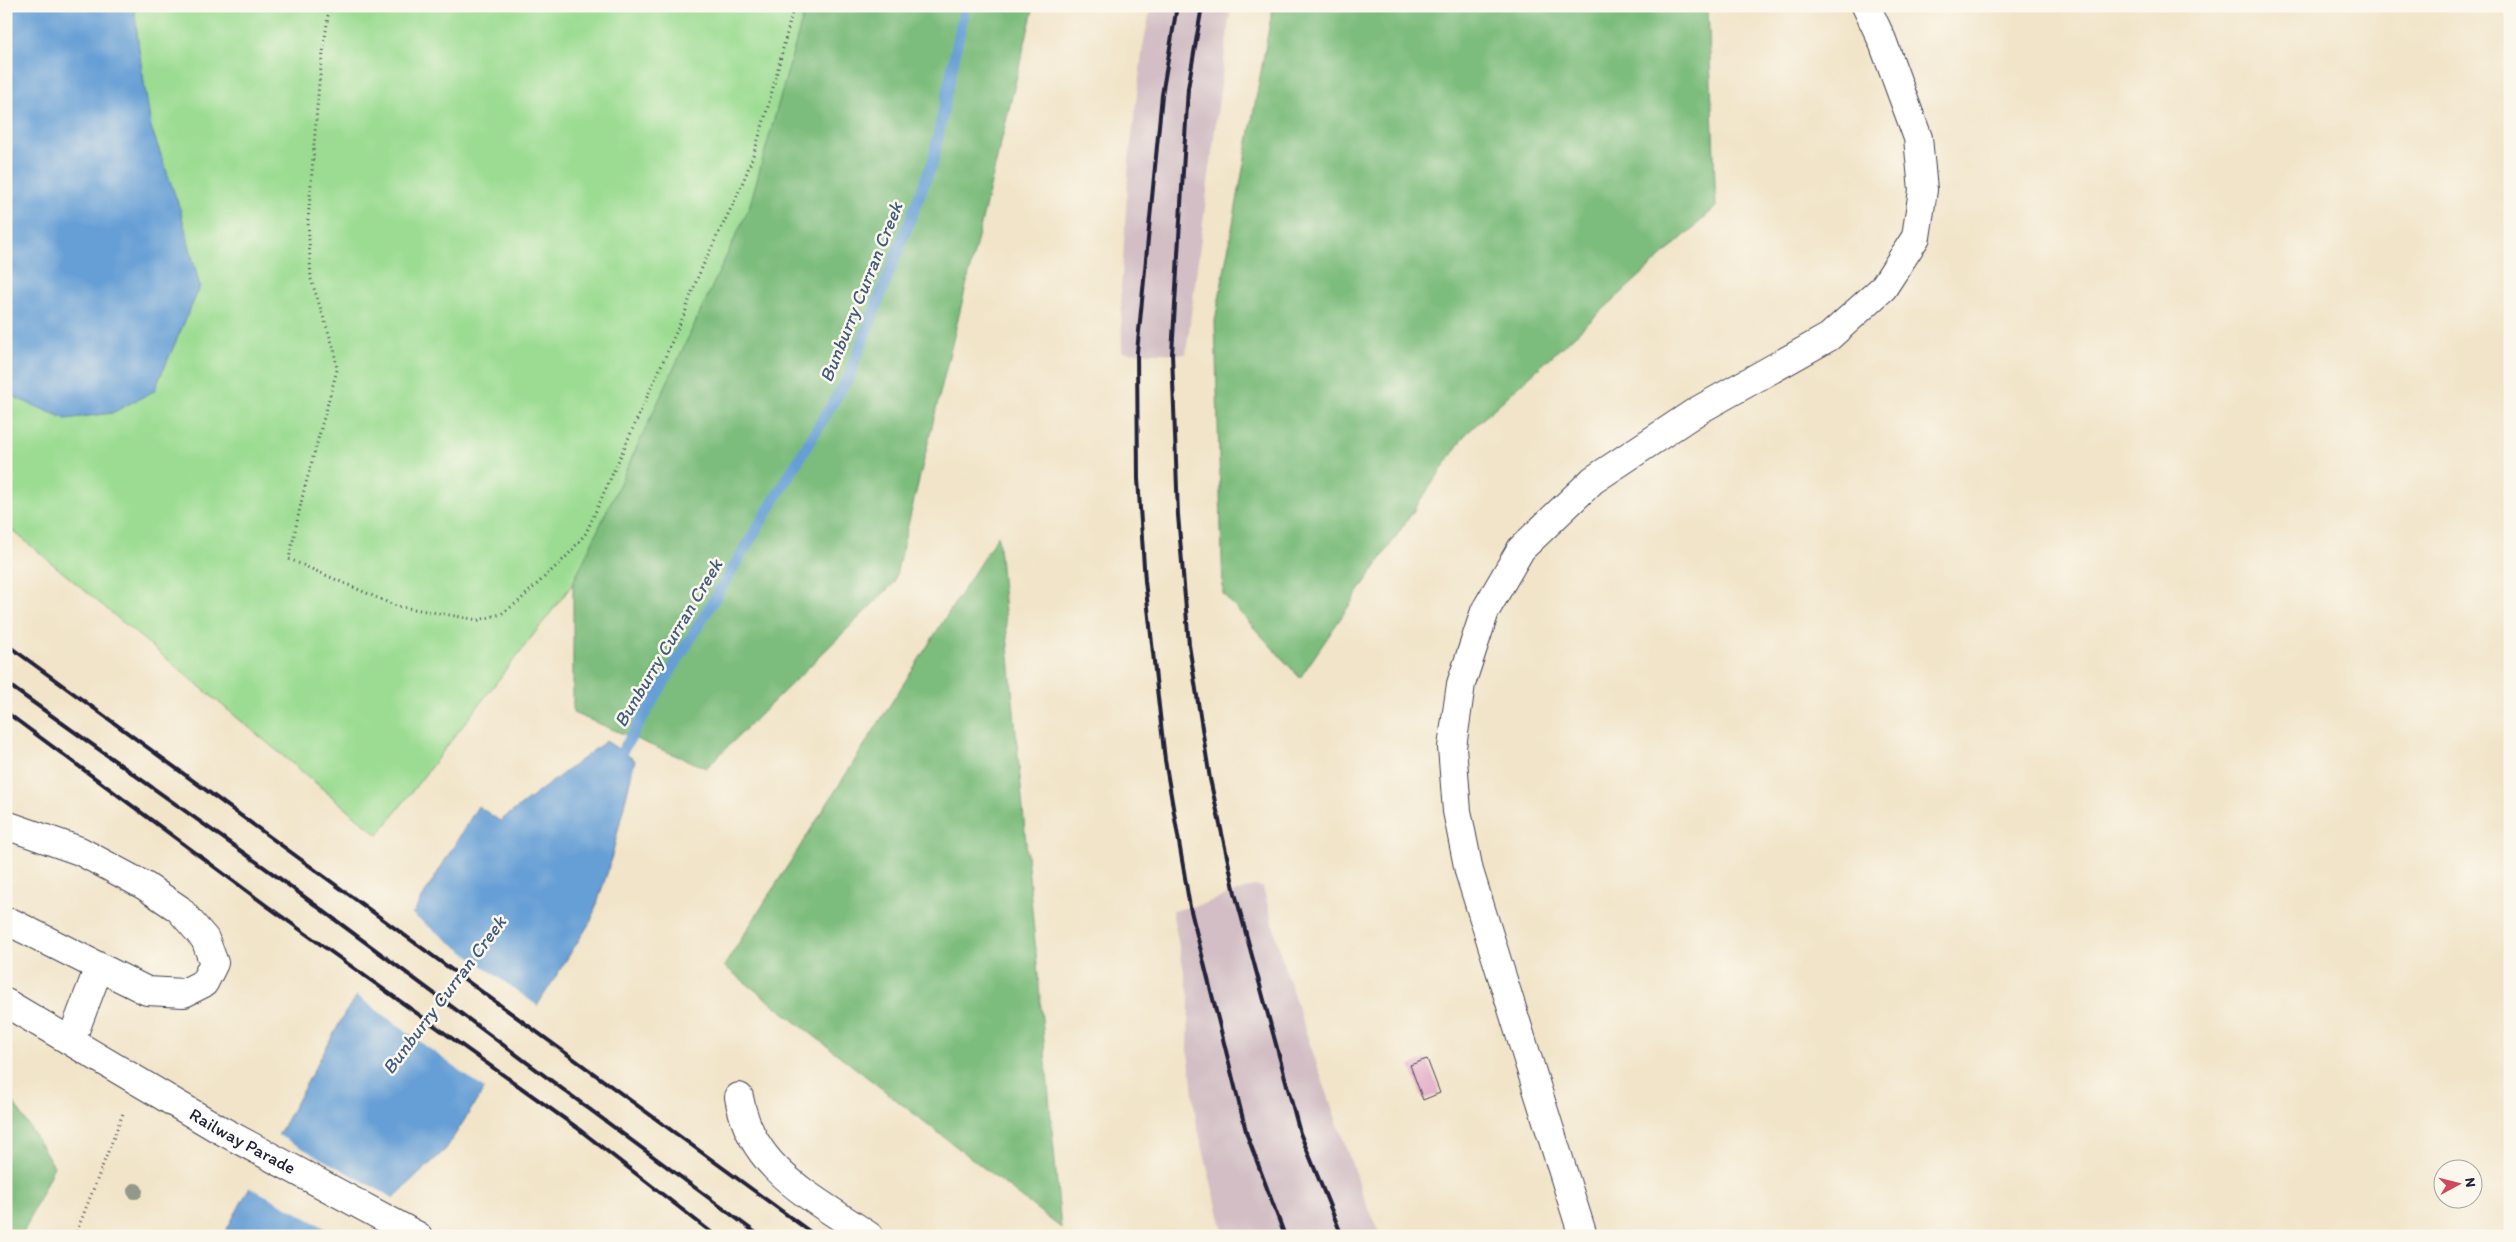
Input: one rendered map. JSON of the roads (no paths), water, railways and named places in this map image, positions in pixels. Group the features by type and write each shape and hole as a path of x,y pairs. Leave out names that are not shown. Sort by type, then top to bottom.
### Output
{"street":[{"path":"1583,1236 1469,871 1457,811 1452,747 1461,684 1486,610 1521,548 1593,480 1697,411 1829,337 1883,288 1916,237 1923,190 1918,138 1882,40 1866,6"},
{"path":"6,825 80,851 145,886 179,909 205,939 214,963 204,983 184,993 147,991 12,923"},
{"path":"71,1041 99,967"},
{"name":"Railway Parade","path":"6,1004 217,1128 418,1236"},
{"path":"739,1097 741,1112 748,1129 762,1154 780,1175 869,1236"}],"water":[{"path":"6,6 134,6 151,127 180,209 200,287 154,391 112,413 66,419 18,399 6,390"},
{"path":"606,741 635,760 609,868 591,921 446,1149 352,1236 223,1236 345,1013 407,923 478,806 500,821"}],"waterway":[{"name":"Bunburry Curran Creek","path":"614,765 848,378 933,161 965,6"}],"railway":[{"path":"1177,6 1162,95 1137,352 1138,479 1145,581 1165,760 1190,907 1247,1135 1285,1236"},
{"path":"1202,6 1188,88 1172,354 1178,515 1189,645 1210,779 1235,893 1300,1133 1342,1236"},
{"path":"6,644 816,1236"},
{"path":"6,683 279,878 760,1236"},
{"path":"6,712 267,906 576,1127 716,1236"}]}
